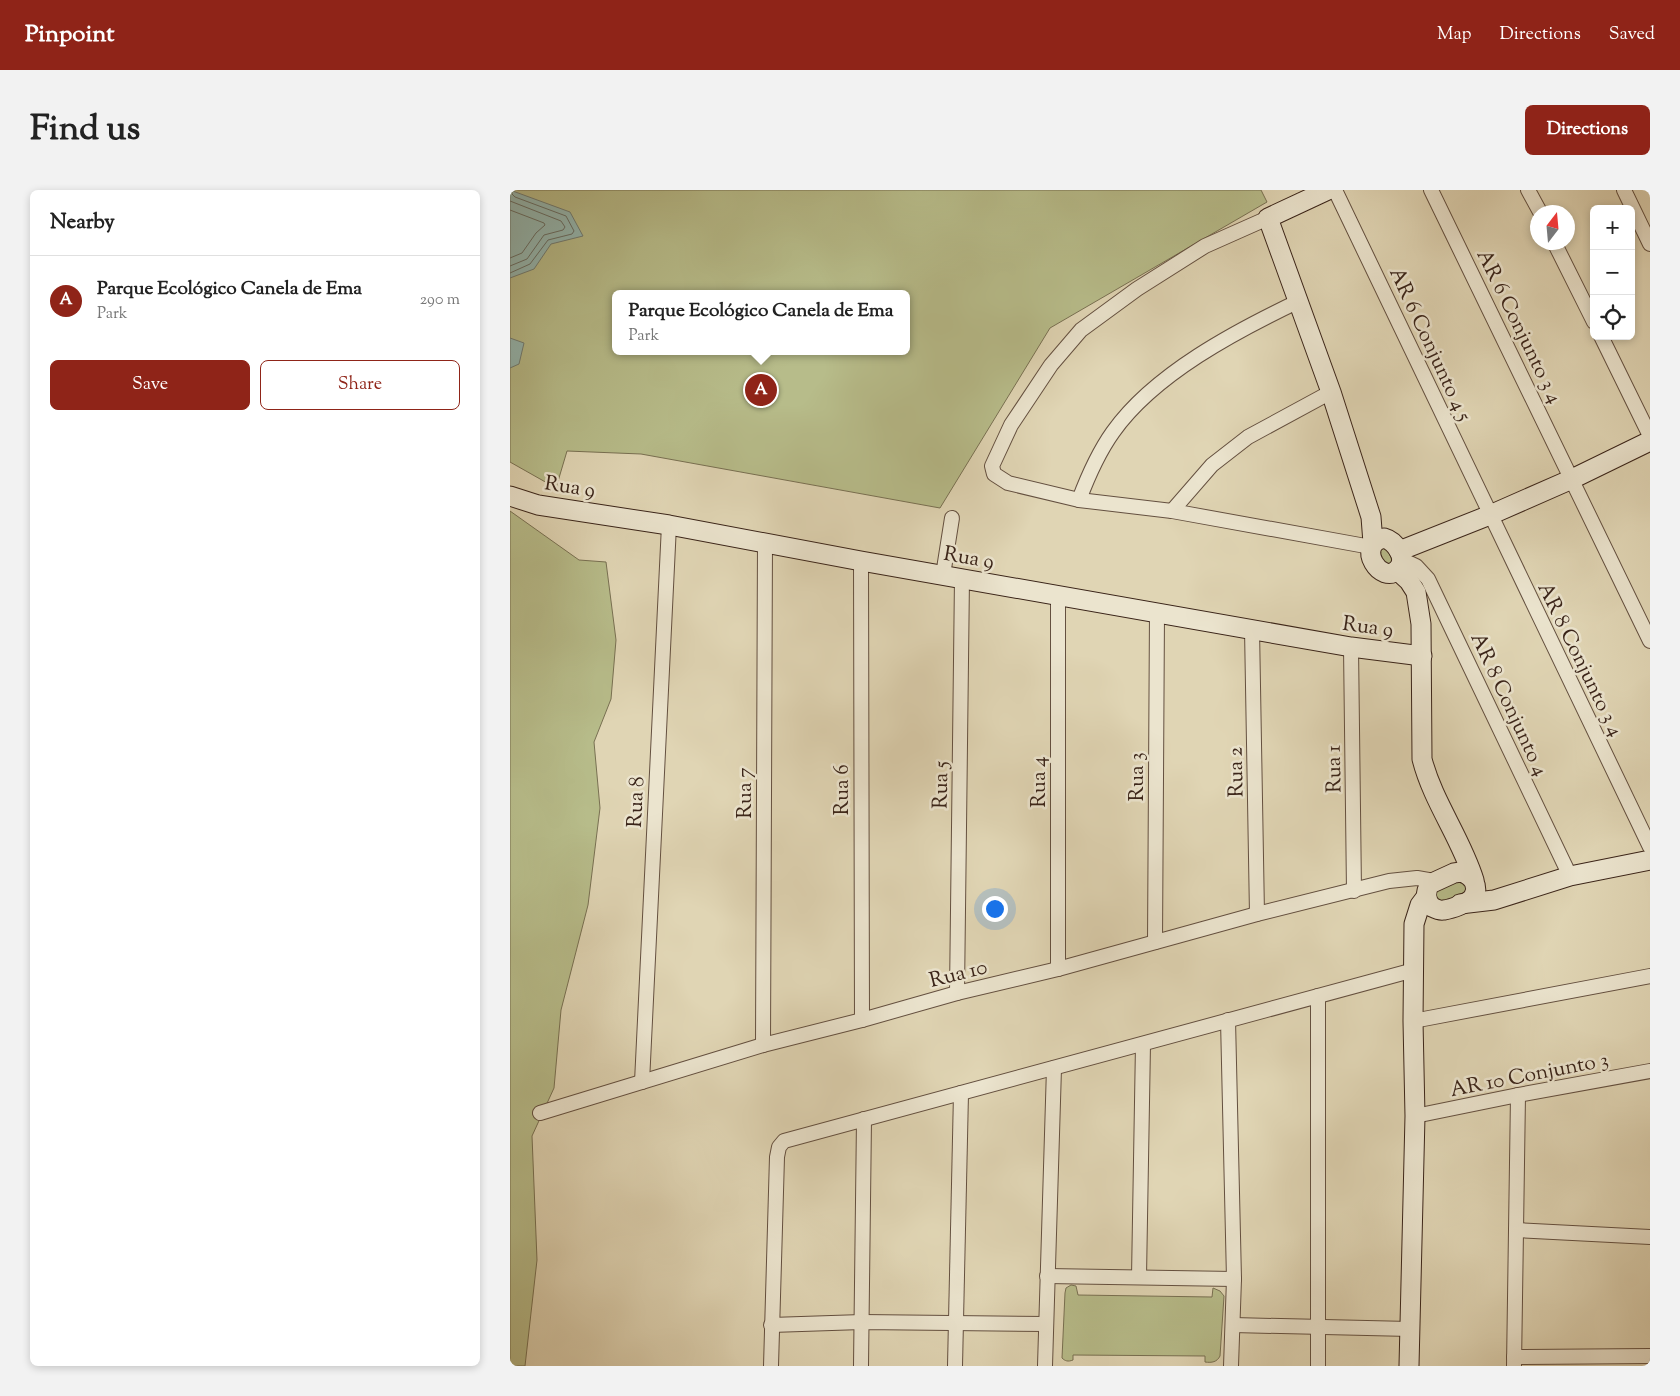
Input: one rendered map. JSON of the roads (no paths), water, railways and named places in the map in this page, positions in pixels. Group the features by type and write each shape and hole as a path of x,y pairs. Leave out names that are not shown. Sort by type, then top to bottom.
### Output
{"street":[{"path":"1328,190 1268,218 1331,392 1371,517 1387,553 1416,592 1421,624 1422,759 1425,771 1455,838 1464,852 1474,884 1473,896 1469,901 1429,915 1413,939"},
{"name":"AR 6 Conjunto 4 5","path":"1335,190 1490,515"},
{"name":"AR 6 Conjunto 3 4","path":"1431,190 1650,641"},
{"path":"1528,190 1536,205"},
{"path":"1624,190 1650,244"},
{"name":"AR 8 Conjunto 4","path":"1268,218 1205,246 1137,289 1081,330 1051,365 1011,425 992,466 994,474 1008,483 1079,500 1172,511 1333,541 1346,547 1387,553 1416,566 1428,579 1570,876"},
{"path":"1558,250 1590,314"},
{"path":"1079,500 1093,465 1114,431 1143,398 1192,360 1255,322 1299,302"},
{"path":"1603,340 1650,436"},
{"path":"1172,511 1212,465 1248,437 1331,392"},
{"path":"1387,553 1490,515 1572,480 1650,441"},
{"name":"Rua 9","path":"510,496 538,505 669,525 861,561 1351,647 1422,656"},
{"name":"AR 8 Conjunto 3 4","path":"1490,515 1650,847"},
{"path":"942,575 952,518"},
{"name":"Rua 8","path":"642,1082 669,525"},
{"name":"Rua 7","path":"763,1045 766,542"},
{"name":"Rua 6","path":"861,561 862,1020"},
{"name":"Rua 5","path":"957,993 962,578"},
{"name":"Rua 4","path":"1058,595 1058,969"},
{"name":"Rua 3","path":"1155,942 1157,613"},
{"name":"Rua 2","path":"1252,629 1257,914"},
{"name":"Rua 1","path":"1351,647 1354,891"},
{"path":"1454,873 1457,858 1455,838"},
{"path":"1429,890 1432,907 1451,907 1494,900 1570,876 1650,860"},
{"path":"1409,1366 1415,1116 1413,1021 1414,924 1417,912 1429,890 1454,873 1466,873 1474,884 1515,892"},
{"name":"Rua 10","path":"540,1114 763,1045 957,993 1058,969 1257,914 1389,881 1417,878 1429,890"},
{"path":"771,1366 777,1157 779,1147 784,1141 1414,970"},
{"path":"1413,1021 1650,976"},
{"path":"1318,996 1320,1327 1318,1366"},
{"path":"1228,1020 1234,1279 1232,1366"},
{"path":"1139,1277 1143,1044"},
{"path":"1045,1366 1054,1068"},
{"name":"AR 10 Conjunto 3","path":"1415,1116 1650,1071"},
{"path":"955,1366 961,1093"},
{"path":"1518,1095 1514,1362 1650,1356"},
{"path":"861,1366 864,1119"},
{"path":"1516,1230 1650,1237"},
{"path":"1047,1276 1234,1279"},
{"path":"771,1324 862,1322 1046,1324"},
{"path":"1233,1325 1410,1329"}],"water":[{"path":"510,190 570,212 583,236 551,244 534,269 510,278"},
{"path":"510,338 524,343 519,364 510,368"}],"place":[{"name":"Parque Ecológico Canela de Ema","path":"761,390"}]}
